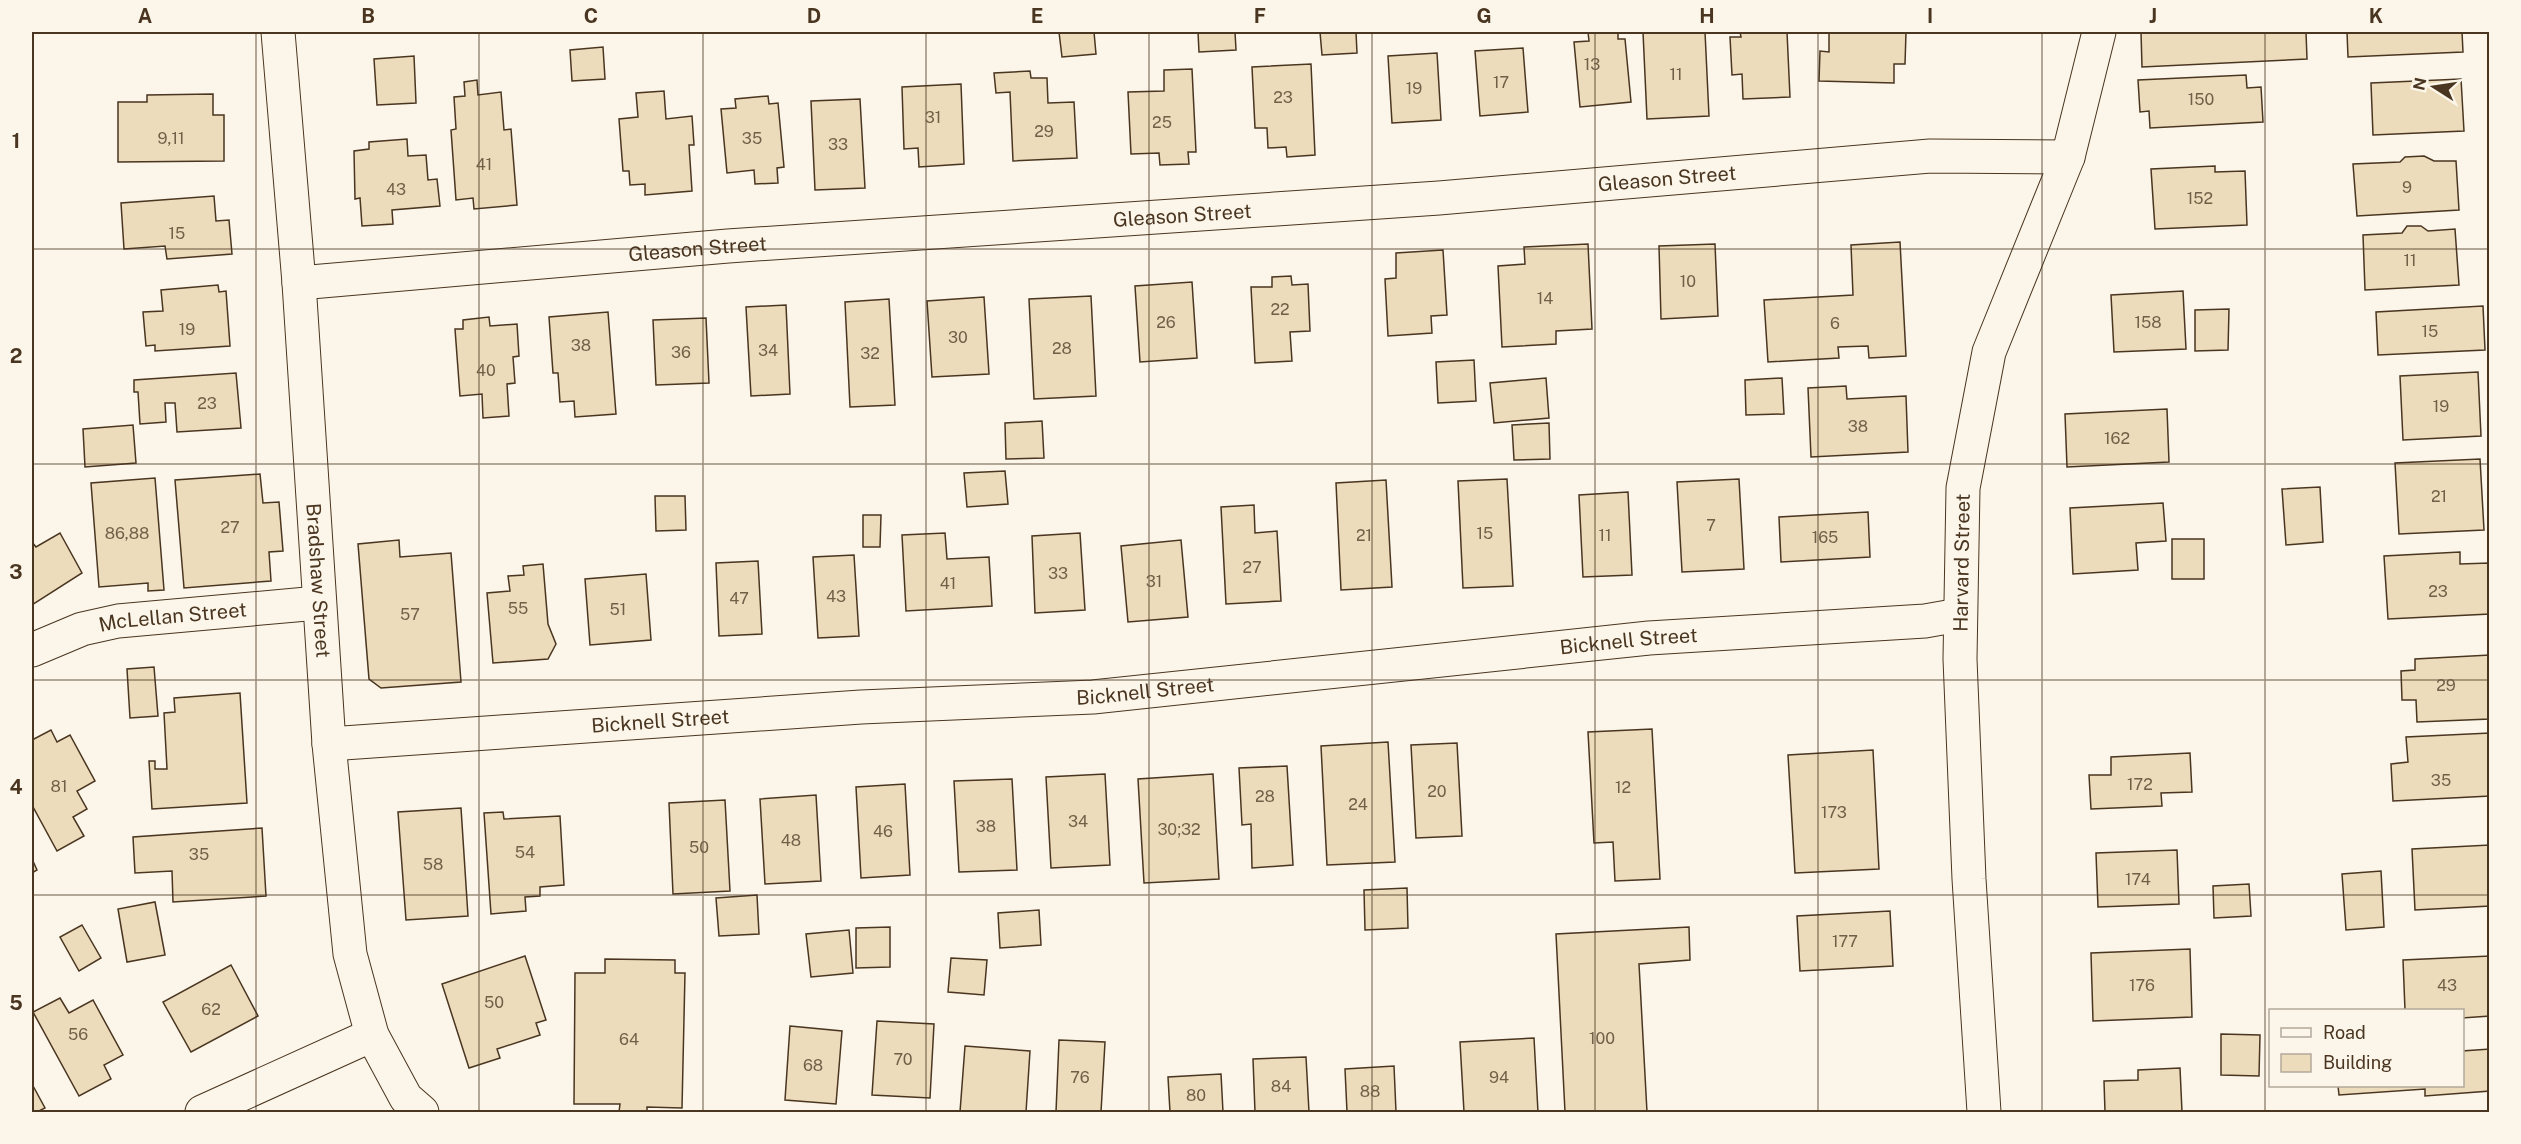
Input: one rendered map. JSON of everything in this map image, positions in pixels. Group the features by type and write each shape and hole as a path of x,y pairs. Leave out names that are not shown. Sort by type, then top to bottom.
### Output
{"street":[{"name":"Bradshaw Street","path":"278,32 299,283 318,603 329,744 350,954 372,1035 406,1098 422,1113"},
{"name":"Harvard Street","path":"1984,1113 1969,879 1959,615 1963,488 1989,352 2068,157 2099,32"},
{"name":"Gleason Street","path":"299,283 728,246 1427,198 1930,156 2068,157"},
{"name":"McLellan Street","path":"32,650 82,628 118,621 318,603"},
{"name":"Bicknell Street","path":"329,744 861,707 1093,697 1649,638 1925,621 1959,615"},
{"path":"202,1113 372,1035"}],"building":[{"path":"1059,32 1094,32 1096,54 1062,57"},
{"path":"1198,32 1235,32 1236,50 1199,52"},
{"path":"1320,32 1356,32 1357,53 1322,55"},
{"path":"1588,32 1618,32 1618,39 1625,39 1631,102 1580,107 1574,42 1589,41"},
{"path":"1643,32 1705,32 1709,116 1647,119"},
{"path":"1740,32 1787,32 1790,97 1743,99 1742,74 1732,75 1730,37 1741,37"},
{"path":"1829,32 1906,32 1905,64 1894,64 1894,83 1819,81 1820,51 1829,52"},
{"path":"2141,32 2306,32 2307,59 2142,67"},
{"path":"2347,32 2462,32 2463,52 2348,57"},
{"path":"603,47 605,79 572,81 570,50"},
{"path":"1523,48 1528,112 1480,116 1475,51"},
{"path":"1437,53 1441,120 1392,123 1388,56"},
{"path":"414,56 416,103 377,105 374,59"},
{"path":"1311,64 1315,155 1287,157 1286,147 1268,148 1267,128 1255,128 1252,67"},
{"path":"1192,69 1196,152 1188,152 1189,164 1160,165 1159,153 1131,154 1128,92 1164,91 1164,70"},
{"path":"1030,71 1031,78 1047,78 1048,103 1074,102 1077,158 1013,161 1010,92 996,93 994,73"},
{"path":"2246,75 2247,88 2261,87 2263,122 2150,128 2149,111 2140,112 2138,80"},
{"path":"2461,79 2464,131 2373,135 2371,83"},
{"path":"477,80 478,95 501,92 504,130 511,129 517,205 474,209 473,198 456,200 451,130 456,129 454,97 465,96 464,82"},
{"path":"961,84 964,164 919,167 918,148 904,149 902,87"},
{"path":"664,91 666,119 692,116 694,145 689,145 692,191 645,195 645,184 630,185 629,171 623,171 619,119 638,117 636,93"},
{"path":"213,94 213,115 224,115 224,161 118,162 118,102 147,102 147,95"},
{"path":"768,96 769,104 778,103 784,167 777,168 778,183 755,184 754,170 727,173 721,109 736,108 735,99"},
{"path":"860,99 865,188 815,190 811,101"},
{"path":"407,139 408,156 426,155 428,180 437,179 440,206 392,210 393,224 362,226 360,198 355,199 354,151 369,149 369,142"},
{"path":"2424,156 2434,161 2456,161 2459,210 2357,216 2353,164 2400,162 2405,157"},
{"path":"2215,166 2215,172 2245,171 2247,225 2155,229 2151,169"},
{"path":"214,196 216,221 229,220 232,254 167,259 165,246 124,249 121,203"},
{"path":"2407,226 2421,226 2428,231 2455,229 2459,285 2365,290 2363,235 2402,233"},
{"path":"1900,242 1906,356 1869,358 1868,346 1838,347 1839,358 1768,362 1764,300 1853,295 1851,245"},
{"path":"1588,244 1592,329 1556,331 1556,344 1502,347 1498,266 1525,264 1524,247"},
{"path":"1715,244 1718,316 1661,319 1659,246"},
{"path":"1443,250 1447,315 1431,316 1432,333 1388,336 1385,279 1396,278 1396,253"},
{"path":"1291,276 1292,285 1308,284 1310,331 1290,332 1292,361 1255,363 1251,287 1272,287 1272,277"},
{"path":"1192,282 1197,358 1140,362 1135,286"},
{"path":"218,285 219,292 226,291 230,346 155,351 155,345 146,346 143,312 163,311 161,290"},
{"path":"2183,291 2186,349 2114,352 2111,295"},
{"path":"1091,296 1096,396 1034,399 1029,299"},
{"path":"984,297 989,374 932,377 927,301"},
{"path":"889,299 895,405 850,407 845,302"},
{"path":"786,305 790,394 751,396 746,307"},
{"path":"2483,306 2485,350 2378,355 2376,312"},
{"path":"2229,309 2228,350 2195,351 2195,310"},
{"path":"608,312 616,414 575,417 574,401 560,402 558,373 553,373 549,317"},
{"path":"489,317 490,326 517,324 519,356 513,357 515,383 507,384 509,416 483,418 482,394 460,396 455,329 463,329 463,320"},
{"path":"706,318 709,383 656,385 653,320"},
{"path":"1474,360 1476,401 1438,403 1436,362"},
{"path":"2478,372 2481,436 2403,440 2400,376"},
{"path":"236,373 241,428 177,432 175,403 165,403 166,422 140,424 138,392 134,392 134,380"},
{"path":"1546,378 1549,418 1494,423 1490,383"},
{"path":"1782,378 1784,414 1746,415 1745,380"},
{"path":"1846,386 1847,399 1906,396 1908,452 1811,457 1808,388"},
{"path":"2167,409 2169,462 2067,467 2065,414"},
{"path":"1042,421 1044,458 1006,459 1005,423"},
{"path":"1549,423 1550,459 1514,460 1512,425"},
{"path":"133,425 136,463 85,467 83,429"},
{"path":"2480,459 2484,530 2399,534 2395,463"},
{"path":"1005,471 1008,504 967,507 964,473"},
{"path":"260,474 263,503 279,502 283,551 269,552 271,581 184,588 175,480"},
{"path":"155,478 164,590 148,591 148,583 99,587 91,483"},
{"path":"1507,479 1513,586 1463,588 1458,481"},
{"path":"1739,479 1744,569 1682,572 1677,482"},
{"path":"1386,480 1392,587 1341,590 1336,483"},
{"path":"2320,487 2323,542 2286,545 2282,489"},
{"path":"1628,492 1632,575 1583,577 1579,495"},
{"path":"655,496 685,496 686,530 656,531"},
{"path":"2163,503 2166,541 2136,543 2138,570 2073,574 2070,508"},
{"path":"1254,505 1255,533 1277,531 1281,601 1226,604 1221,507"},
{"path":"1868,512 1870,557 1781,562 1779,517"},
{"path":"863,515 881,515 880,547 863,547"},
{"path":"60,533 82,573 32,605 32,542 36,547"},
{"path":"945,533 947,559 989,557 992,606 906,611 902,535"},
{"path":"1080,533 1085,610 1035,613 1032,536"},
{"path":"2172,539 2204,539 2204,579 2172,579"},
{"path":"399,540 400,557 451,553 461,682 381,688 369,679 358,544"},
{"path":"1181,540 1188,617 1128,622 1121,546"},
{"path":"2460,552 2460,564 2489,563 2490,614 2388,619 2384,556"},
{"path":"854,555 859,636 818,638 813,557"},
{"path":"758,561 762,634 719,636 716,563"},
{"path":"543,564 548,624 556,644 548,659 493,663 487,593 510,591 508,576 524,575 523,566"},
{"path":"646,574 651,640 590,645 585,579"},
{"path":"2490,655 2490,719 2417,722 2416,700 2402,700 2401,671 2415,670 2415,659"},
{"path":"154,667 158,716 130,718 127,669"},
{"path":"240,693 247,803 152,809 149,761 155,761 155,769 167,769 164,713 175,712 174,698"},
{"path":"1652,729 1660,879 1615,881 1613,842 1594,843 1588,732"},
{"path":"51,730 57,742 70,735 95,781 77,791 87,809 73,817 84,836 57,851 32,805 32,740"},
{"path":"2490,733 2490,796 2393,801 2391,764 2408,762 2406,737"},
{"path":"1388,742 1395,862 1327,865 1321,746"},
{"path":"1457,743 1462,836 1416,838 1411,745"},
{"path":"1873,750 1879,869 1795,873 1788,755"},
{"path":"2190,753 2192,792 2161,793 2162,806 2091,809 2089,775 2111,775 2111,757"},
{"path":"1287,766 1293,865 1252,868 1251,824 1242,825 1239,768"},
{"path":"1105,774 1110,865 1051,868 1046,777"},
{"path":"1213,774 1219,879 1144,883 1138,779"},
{"path":"1012,779 1017,870 959,872 954,781"},
{"path":"905,784 910,875 861,878 856,787"},
{"path":"816,795 821,881 765,884 760,799"},
{"path":"725,800 730,891 673,894 669,803"},
{"path":"461,808 468,916 406,920 398,812"},
{"path":"503,812 504,819 560,816 564,885 540,887 540,896 525,897 526,911 491,914 484,813"},
{"path":"262,828 266,896 173,902 172,871 135,873 133,837"},
{"path":"2490,845 2490,906 2415,910 2412,849"},
{"path":"2177,850 2179,904 2098,907 2096,853"},
{"path":"32,859 37,870 32,873"},
{"path":"2381,871 2384,927 2346,930 2342,874"},
{"path":"2249,884 2251,916 2214,918 2213,886"},
{"path":"1407,888 1408,928 1365,930 1364,890"},
{"path":"757,895 759,934 719,936 716,898"},
{"path":"155,902 165,955 127,962 118,909"},
{"path":"1039,910 1041,945 1000,948 998,913"},
{"path":"1890,911 1893,966 1800,971 1797,916"},
{"path":"82,925 101,958 79,971 60,937"},
{"path":"890,927 890,967 856,968 856,928"},
{"path":"1689,927 1690,960 1639,964 1647,1112 1565,1112 1556,934"},
{"path":"849,930 853,973 811,977 806,934"},
{"path":"2190,949 2192,1017 2093,1021 2091,953"},
{"path":"525,956 546,1020 536,1023 540,1035 497,1049 500,1058 469,1068 442,984"},
{"path":"2490,956 2490,1016 2464,1018 2464,1009 2405,1009 2403,960"},
{"path":"951,958 987,960 984,995 948,992"},
{"path":"605,959 675,960 675,973 685,973 682,1108 647,1107 647,1112 619,1112 620,1104 574,1104 575,973 605,973"},
{"path":"231,965 258,1016 191,1052 163,1002"},
{"path":"60,998 69,1013 93,1000 123,1055 104,1065 111,1079 79,1096 33,1012"},
{"path":"877,1021 934,1024 930,1098 872,1095"},
{"path":"790,1026 842,1031 836,1104 785,1100"},
{"path":"2221,1034 2260,1035 2259,1076 2221,1075"},
{"path":"1534,1038 1538,1112 1464,1112 1460,1042"},
{"path":"1059,1040 1105,1042 1101,1112 1056,1112"},
{"path":"965,1046 1030,1051 1026,1112 960,1112"},
{"path":"2490,1049 2490,1091 2425,1096 2425,1089 2339,1095 2338,1087 2464,1087 2464,1051"},
{"path":"1306,1057 1309,1112 1255,1112 1253,1059"},
{"path":"1394,1066 1396,1112 1347,1112 1345,1069"},
{"path":"2180,1068 2182,1112 2105,1112 2104,1081 2138,1080 2138,1070"},
{"path":"1221,1074 1223,1112 1170,1112 1168,1077"},
{"path":"32,1084 45,1108 37,1112 32,1112"}]}
